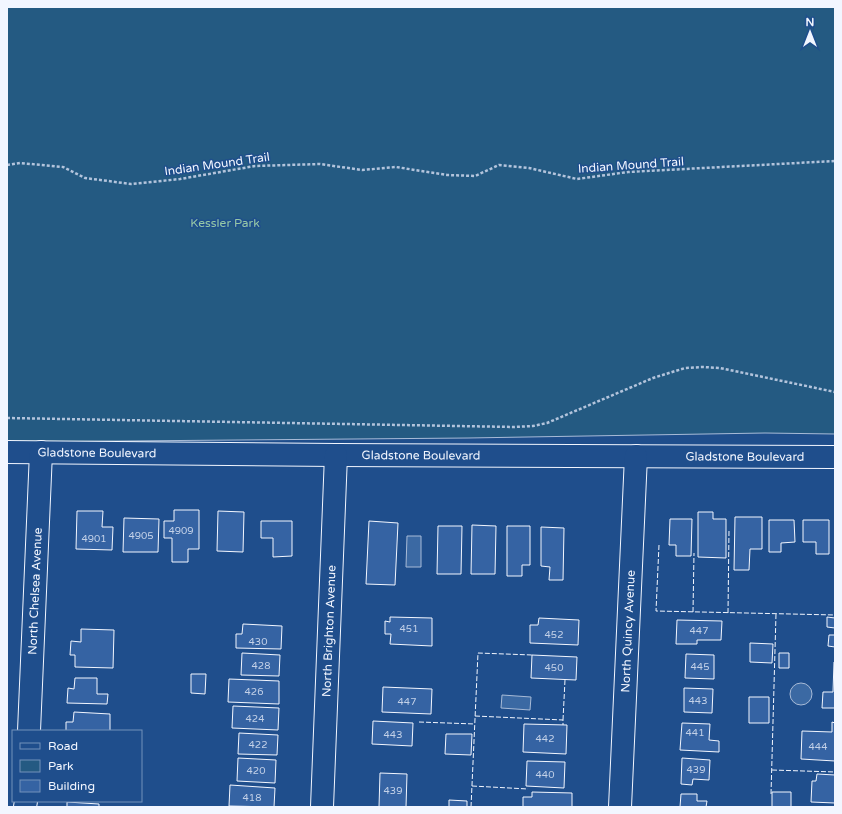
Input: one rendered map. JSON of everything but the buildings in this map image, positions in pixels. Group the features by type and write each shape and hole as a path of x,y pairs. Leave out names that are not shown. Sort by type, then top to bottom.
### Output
{"street":[{"name":"Gladstone Boulevard","path":"7,452 835,457"},
{"name":"North Chelsea Avenue","path":"29,730 41,452"},
{"name":"North Brighton Avenue","path":"322,807 336,455"},
{"name":"North Quincy Avenue","path":"620,807 636,456"}],"path":[{"name":"Indian Mound Trail","path":"7,166 20,163 63,167 85,178 131,184 180,179 255,166 320,164 362,170 396,166 447,175 475,176 499,165 529,168 576,179 628,172 835,162"},
{"path":"7,418 514,428 547,423 652,378 685,368 703,367 736,371 835,392"}],"green space":[{"name":"Kessler Park","path":"7,7 835,7 835,434 765,433 468,438 7,442"}],"shaded area":[{"path":"407,536 421,536 421,567 406,567"},
{"path":"801,683 809,686 812,694 809,702 801,705 793,702 790,694 793,686"},
{"path":"502,695 531,697 530,710 501,708"}],"fence":[{"path":"728,613 729,530"},
{"path":"659,545 656,611 835,615"},
{"path":"693,612 694,553"},
{"path":"771,794 776,614"},
{"path":"471,807 478,653 532,655"},
{"path":"563,720 565,680"},
{"path":"475,716 563,720 563,725"},
{"path":"419,722 475,724"},
{"path":"772,770 835,772"},
{"path":"472,786 528,789"}]}
